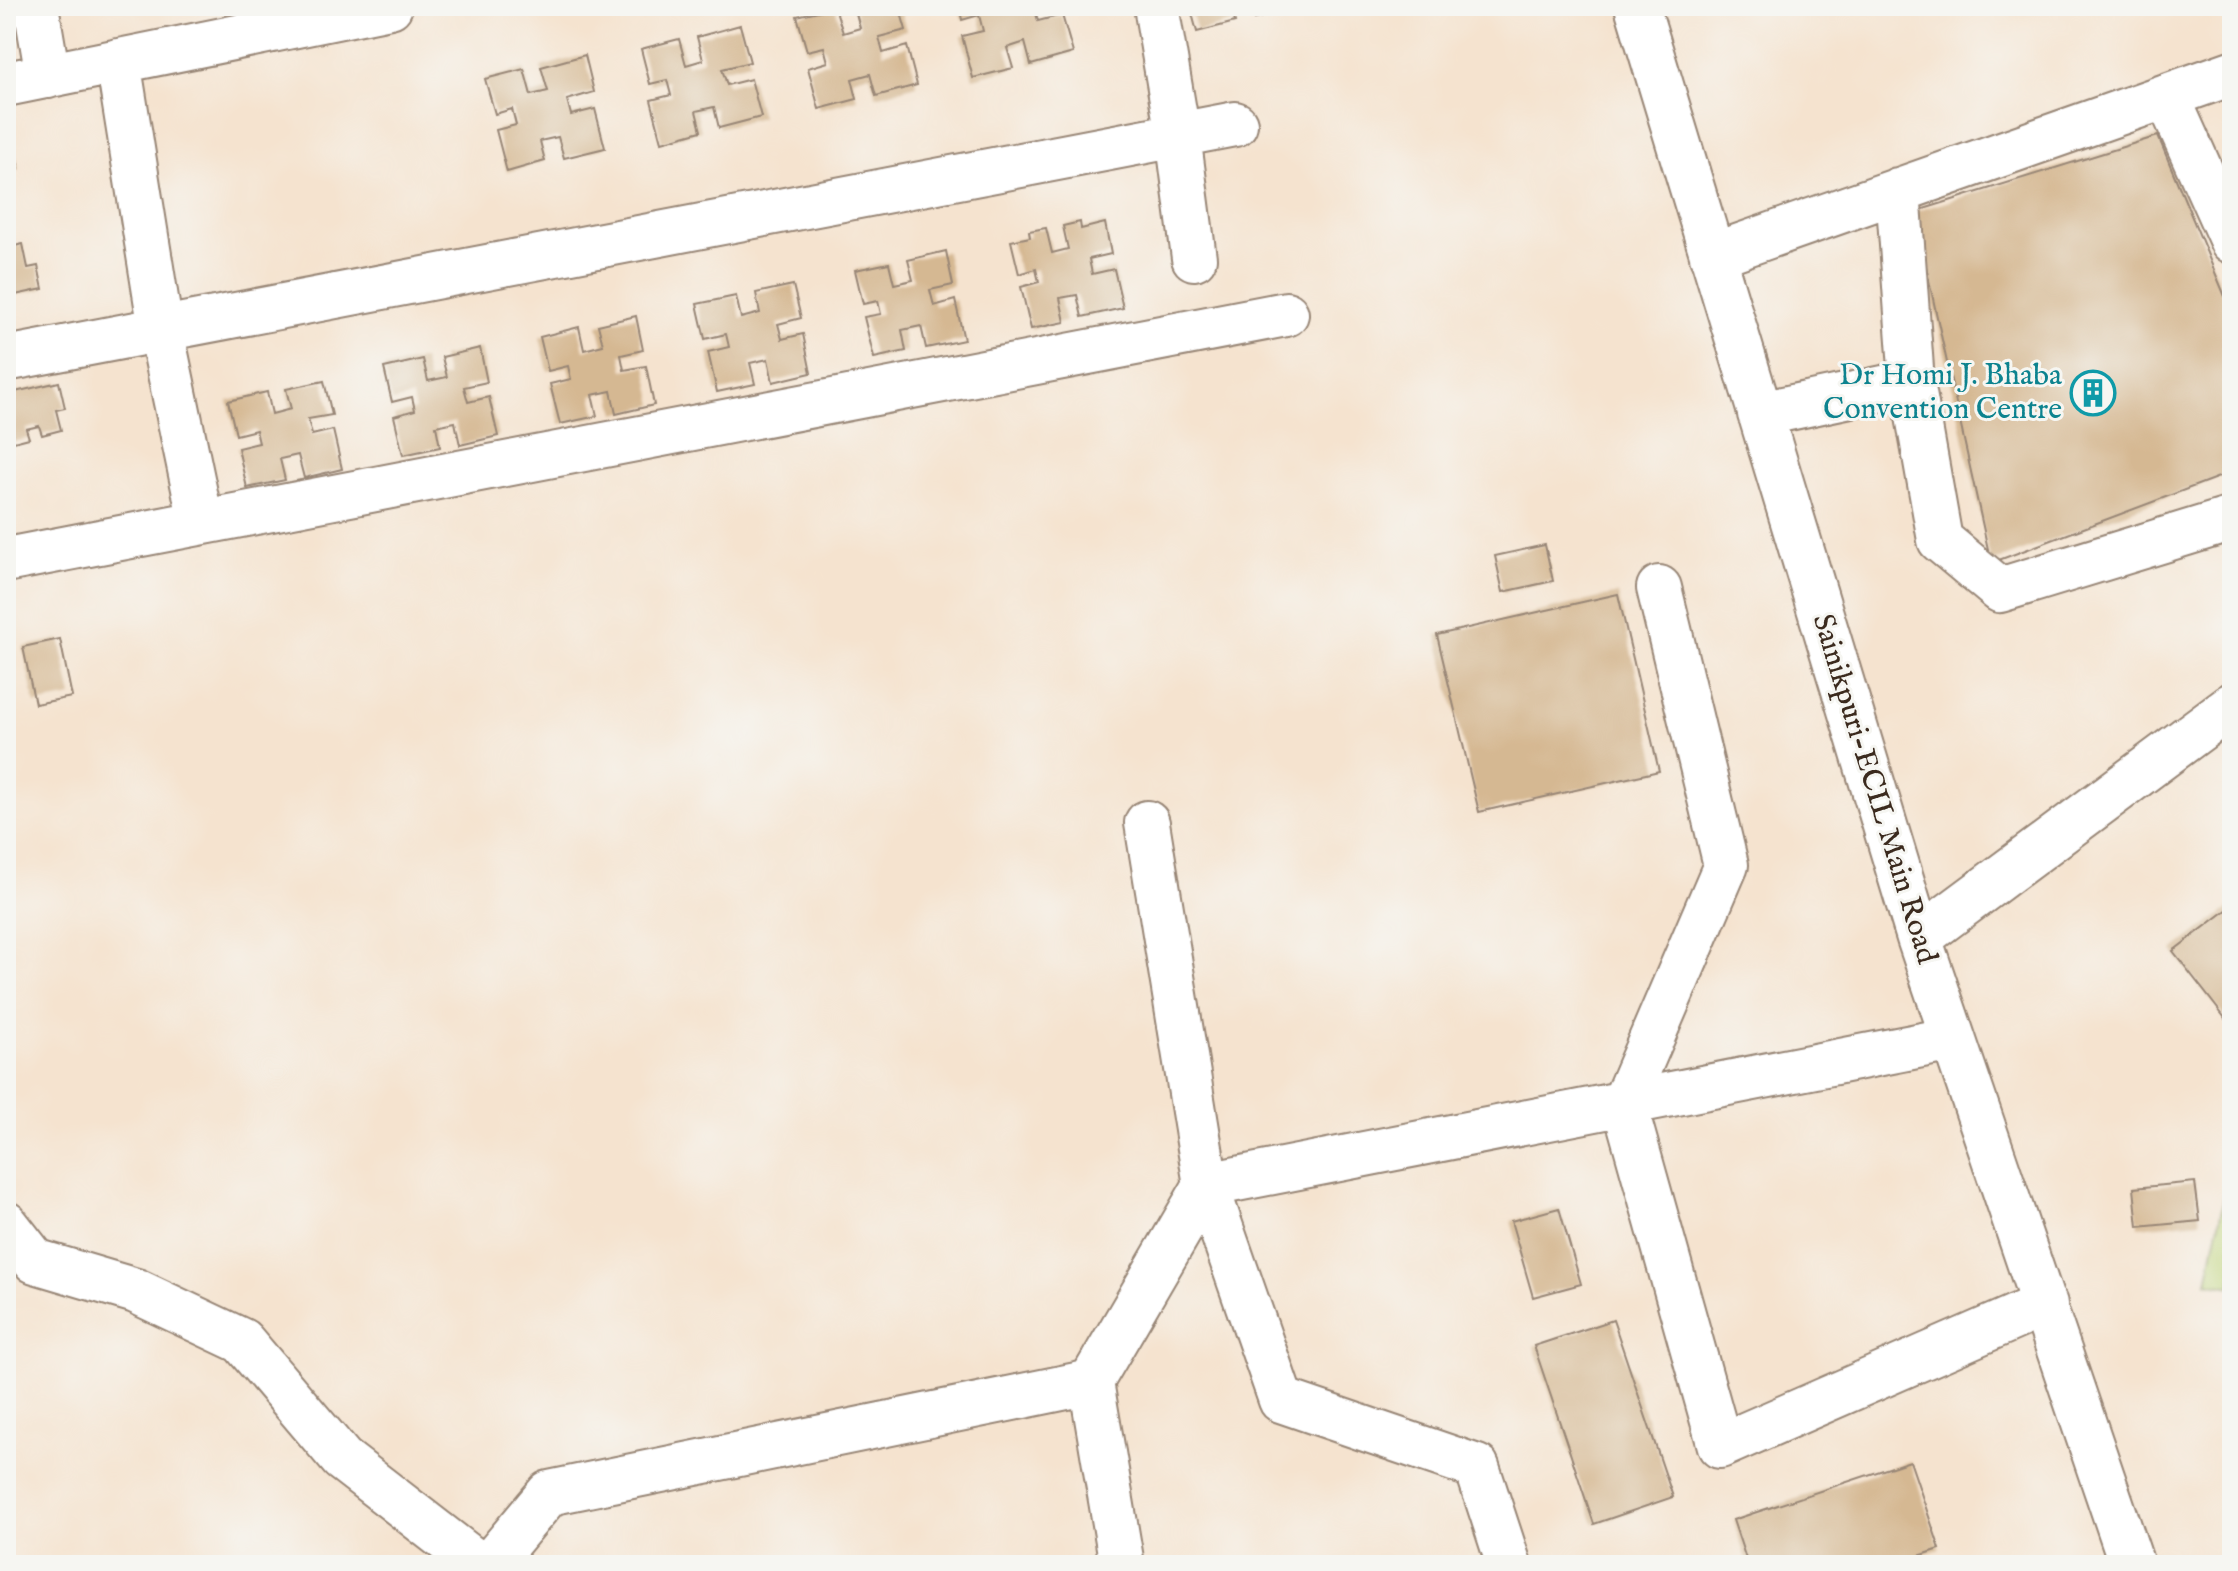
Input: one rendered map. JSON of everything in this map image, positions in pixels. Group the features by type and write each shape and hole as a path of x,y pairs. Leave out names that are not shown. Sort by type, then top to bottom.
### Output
{"street":[{"path":"36,6 48,76"},
{"path":"6,84 390,6"},
{"path":"1156,6 1178,135 1194,258"},
{"name":"Sainikpuri-ECIL Main Road","path":"1637,6 1919,938 2132,1565"},
{"path":"118,61 161,330 201,522"},
{"path":"1712,256 2232,73"},
{"path":"2167,96 2232,241"},
{"path":"6,359 1235,124"},
{"path":"1898,190 1912,382 1940,540 2000,590 2232,519"},
{"path":"6,560 1286,314"},
{"path":"1760,414 1912,382"},
{"path":"1659,588 1726,865 1624,1103 1720,1446 2045,1304"},
{"path":"1919,938 2232,705"},
{"path":"1147,823 1206,1185 1281,1400 1477,1467 1509,1565"},
{"path":"1122,1565 1091,1382 1206,1185 1953,1039"},
{"path":"6,1224 35,1261 136,1291 242,1341 342,1459 479,1565"},
{"path":"489,1565 549,1493 1091,1382"}],"green space":[{"path":"2232,1159 2232,1287 2207,1282"}],"building":[{"path":"854,6 899,6 906,30 879,37 883,53 907,46 917,85 876,96 870,74 852,79 857,99 819,109 808,68 828,62 824,47 807,51 797,16 835,7 843,33 860,28"},
{"path":"959,6 1034,6 1038,21 1062,15 1073,53 1031,65 1025,42 1007,48 1013,68 973,78 962,36 983,31 979,15 962,20"},
{"path":"1190,6 1231,6 1235,22 1197,32"},
{"path":"1250,6 1300,6 1300,7 1254,19"},
{"path":"740,25 750,62 722,69 727,85 751,79 761,117 719,128 714,107 696,111 701,131 662,142 651,100 671,95 667,80 650,84 641,49 679,39 686,65 703,60 697,37"},
{"path":"585,55 594,92 567,100 571,115 595,109 605,148 564,158 558,137 540,141 545,161 507,172 496,130 516,125 512,109 495,114 485,79 524,69 531,95 548,91 541,67"},
{"name":"Dr Homi J. Bhaba Convention Centre","path":"2158,136 2232,313 2232,472 1991,563 1914,212"},
{"path":"13,142 19,169 10,171 15,191 6,193 6,144"},
{"path":"1080,222 1081,229 1105,223 1111,254 1089,259 1092,274 1114,269 1123,308 1082,317 1077,295 1060,298 1065,322 1031,329 1021,287 1039,282 1036,269 1019,274 1011,241 1030,237 1029,231 1046,228 1052,253 1068,249 1063,226"},
{"path":"23,244 28,268 38,266 43,289 6,297 6,248"},
{"path":"946,251 953,285 930,290 934,306 955,300 964,340 926,348 921,326 902,330 906,351 874,358 864,317 881,314 878,301 863,304 855,270 889,263 894,284 913,280 908,260"},
{"path":"793,285 801,318 778,324 782,339 803,334 811,373 773,382 768,359 750,363 755,384 717,392 708,352 729,347 726,334 705,339 697,304 736,296 741,318 760,313 756,293"},
{"path":"636,316 643,350 621,355 624,370 646,366 654,405 616,414 611,391 592,395 597,416 560,424 550,384 571,379 568,366 548,371 540,337 579,327 584,350 603,345 598,325"},
{"path":"480,348 487,382 464,387 468,402 489,397 498,436 460,445 455,422 436,426 440,447 403,455 394,416 415,410 412,397 392,402 384,368 423,359 428,381 447,377 442,357"},
{"path":"324,381 332,415 308,419 312,435 333,430 342,469 304,478 298,455 280,459 285,480 247,488 238,448 259,443 256,430 236,435 228,401 267,392 272,414 291,409 286,389"},
{"path":"59,382 65,408 56,410 61,430 42,435 39,426 26,429 29,438 6,444 6,394"},
{"path":"1545,545 1553,581 1503,592 1495,556"},
{"path":"1618,594 1659,771 1479,812 1437,635"},
{"path":"60,639 72,697 35,704 23,647"},
{"path":"2232,906 2232,1027 2173,951"},
{"path":"2195,1182 2200,1221 2138,1227 2134,1188"},
{"path":"1559,1208 1581,1284 1533,1297 1511,1221"},
{"path":"1613,1320 1673,1497 1594,1524 1534,1346"},
{"path":"1910,1461 1940,1549 1891,1565 1748,1565 1733,1520"}],"place":[{"name":"Dr Homi J. Bhaba Convention Centre","path":"2093,393"}]}
